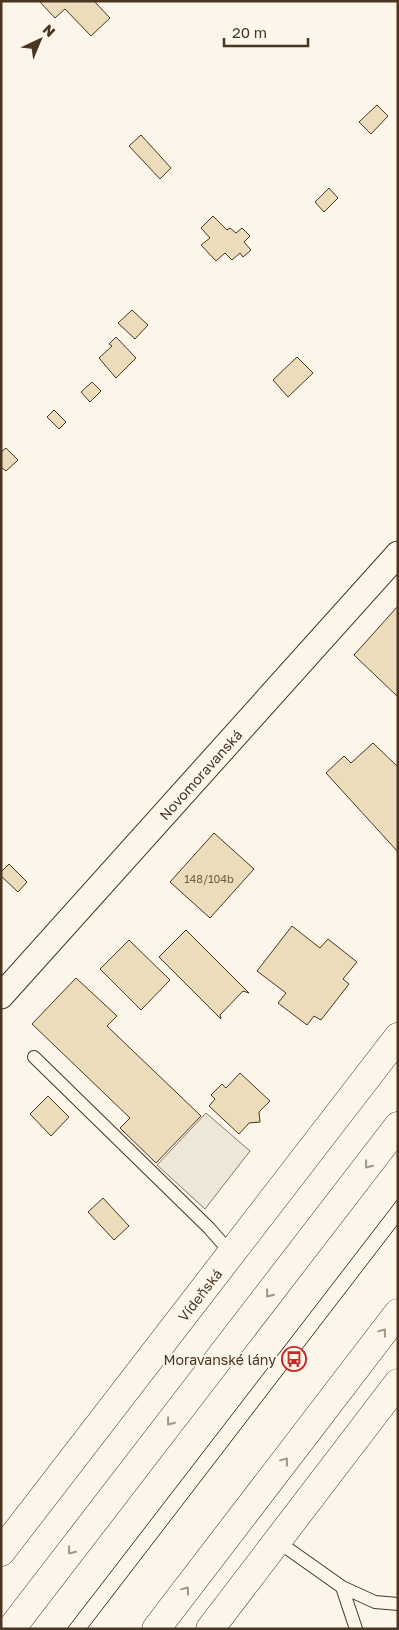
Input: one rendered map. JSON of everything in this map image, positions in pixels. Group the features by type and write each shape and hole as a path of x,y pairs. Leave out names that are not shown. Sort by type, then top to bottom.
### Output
{"main road":[{"name":"Vídeňská","path":"1,1552 398,1037"},
{"path":"11,1629 398,1126"},
{"path":"156,1629 398,1313"},
{"path":"210,1629 398,1383"}],"street":[{"name":"Novomoravanská","path":"1,996 398,554"}],"lane":[{"path":"34,1057 209,1228 231,1254"},
{"path":"277,1541 342,1587 375,1602 398,1604"},
{"path":"342,1587 356,1629"}],"shaded area":[{"path":"206,1113 250,1151 205,1209 157,1165"}],"building":[{"path":"39,1 94,1 110,18 91,36 65,9 55,18"},
{"path":"377,105 388,116 371,134 359,122"},
{"path":"141,135 171,168 160,179 129,146"},
{"path":"329,188 338,198 324,212 315,202"},
{"path":"213,216 227,230 230,228 236,233 242,228 250,236 244,242 251,250 243,257 240,253 232,260 225,253 216,261 201,245 210,238 201,228"},
{"path":"132,310 148,325 135,339 118,323"},
{"path":"116,337 136,358 116,378 99,358 112,346 109,344"},
{"path":"297,357 313,373 288,397 273,380"},
{"path":"92,382 101,391 90,402 81,392"},
{"path":"54,410 66,422 59,429 47,417"},
{"path":"6,448 18,460 6,471 1,467 1,452"},
{"path":"398,606 398,697 354,655"},
{"path":"373,743 398,767 398,852 326,773 344,756 351,763"},
{"path":"214,833 254,869 210,918 170,882"},
{"path":"9,864 27,882 18,892 1,876 1,872"},
{"path":"292,926 320,948 328,939 357,962 343,979 349,984 321,1020 314,1016 307,1025 278,1003 286,993 257,971"},
{"path":"186,930 249,993 243,991 220,1015 221,1019 159,957"},
{"path":"129,940 170,980 141,1010 100,969"},
{"path":"76,978 117,1016 107,1026 201,1116 156,1163 120,1128 130,1118 32,1024"},
{"path":"240,1073 270,1101 259,1112 260,1122 249,1123 239,1134 209,1106 215,1099 211,1095 222,1084 226,1088"},
{"path":"48,1096 69,1117 51,1136 30,1114"},
{"path":"103,1198 129,1226 114,1240 88,1212"}],"tram line":[{"path":"67,1629 398,1199"},
{"path":"87,1629 398,1224"}],"place":[{"name":"Moravanské lány","path":"294,1359"}]}
